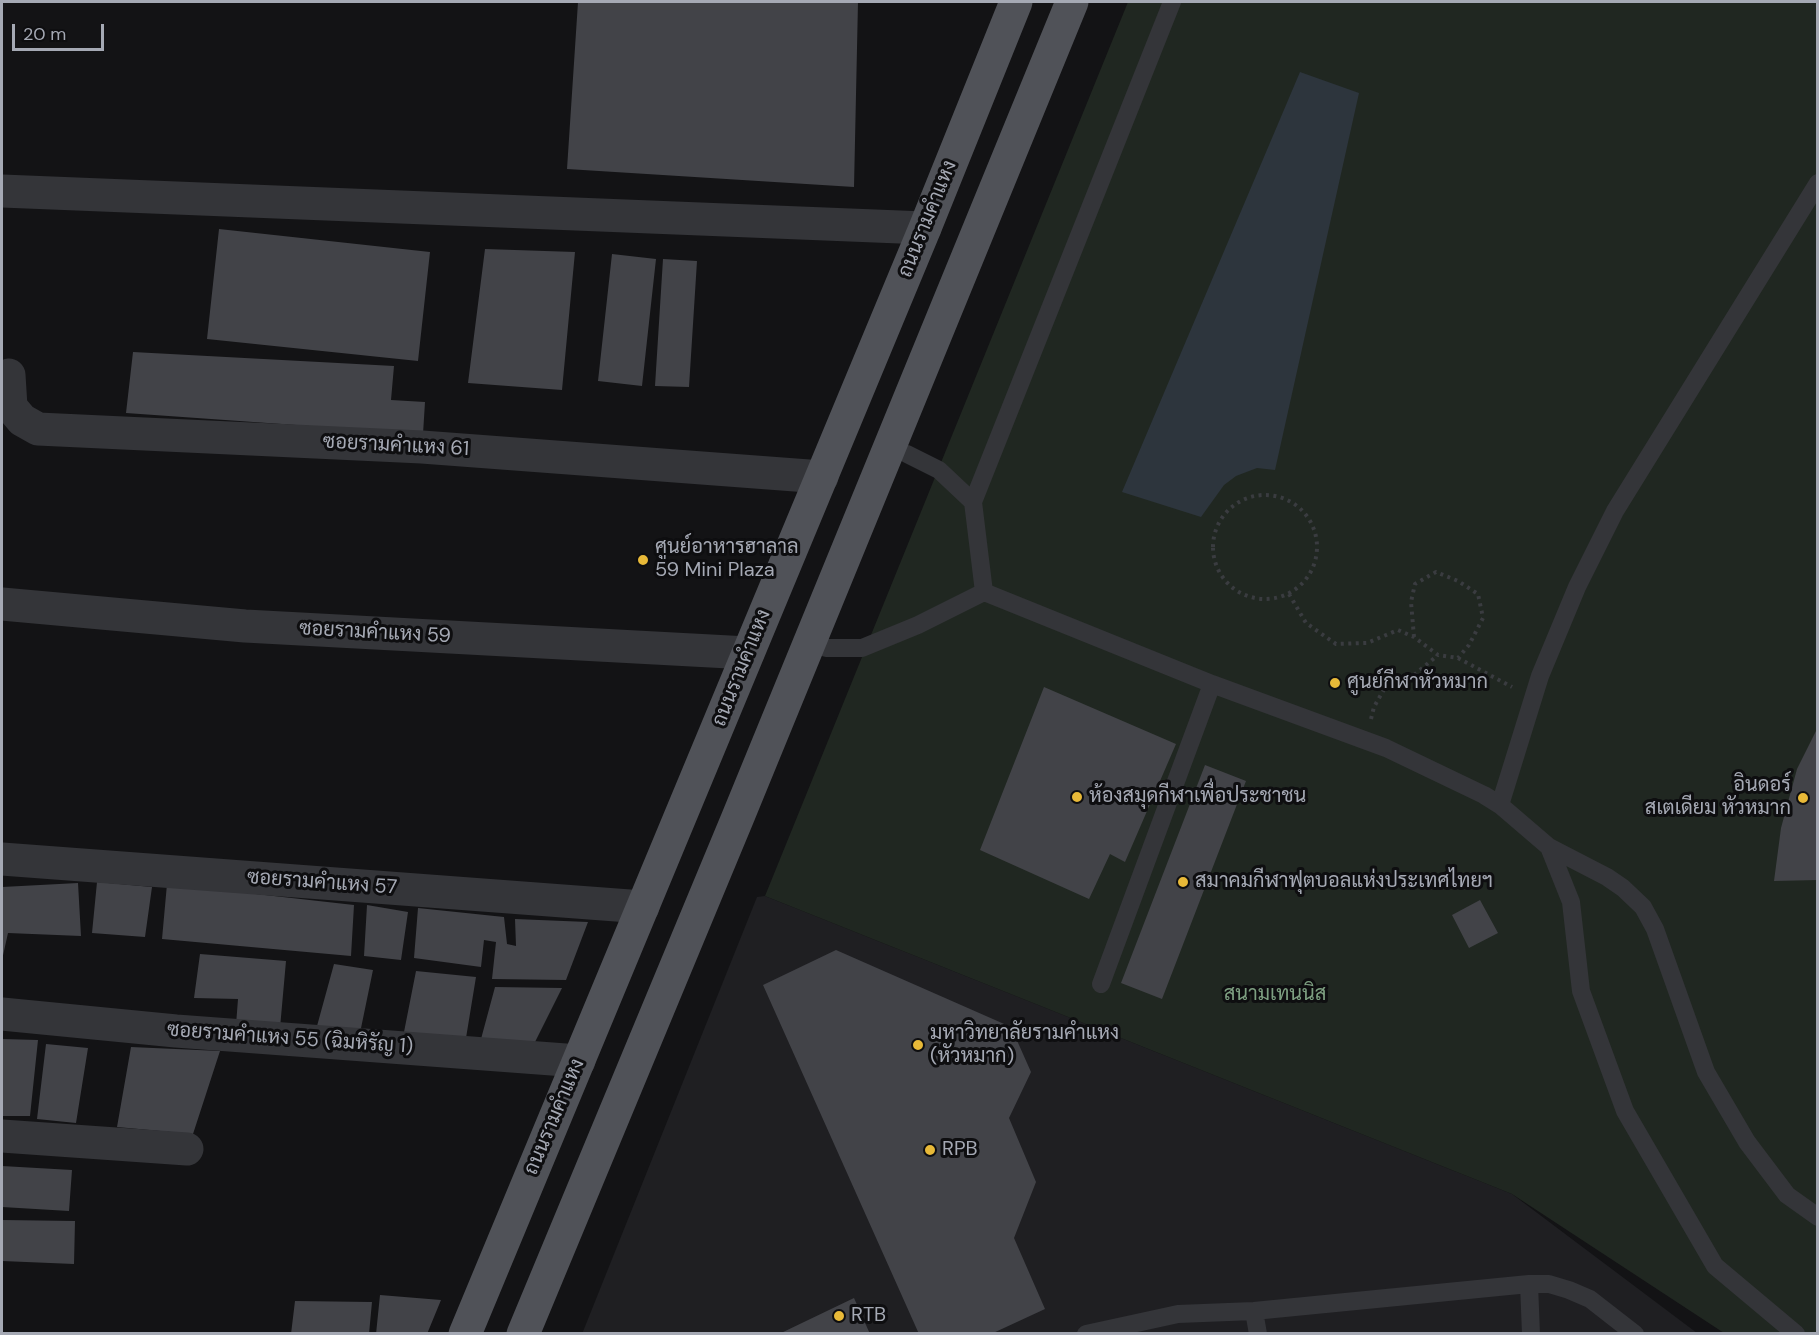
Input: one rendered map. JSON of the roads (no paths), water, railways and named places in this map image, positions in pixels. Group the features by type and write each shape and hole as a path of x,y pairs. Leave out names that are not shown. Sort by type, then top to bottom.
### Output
{"main road":[{"name":"ถนนรามคำแหง","path":"465,1334 822,477 1016,2"},
{"name":"ถนนรามคำแหง","path":"486,1334 1037,2"},
{"path":"523,1334 1072,2"},
{"path":"544,1334 907,454 1006,206 1092,2"}],"street":[{"path":"2,191 925,228"},
{"name":"ซอยรามคำแหง 61","path":"9,375 11,407 22,420 38,429 422,447 822,477"},
{"name":"ซอยรามคำแหง 59","path":"2,604 245,626 748,653"},
{"name":"ซอยรามคำแหง 57","path":"2,859 644,907"},
{"name":"ซอยรามคำแหง 55 (ฉิมหิรัญ 1)","path":"2,1014 176,1031 579,1060"},
{"path":"2,1136 187,1149"}],"lane":[{"path":"984,592 973,502 1172,2"},
{"path":"1500,805 1540,676 1577,587 1615,511 1818,183"},
{"path":"907,454 939,470 973,502"},
{"path":"826,648 862,648 918,625 984,592 1212,684 1386,748 1485,795 1549,847 1623,888 1643,907 1655,929 1706,1072 1747,1143 1787,1195 1818,1217"},
{"path":"1101,984 1212,684"},
{"path":"1549,847 1571,902 1581,991 1625,1111 1715,1266 1796,1334"},
{"path":"1529,1284 1532,1334"},
{"path":"1086,1334 1178,1314 1254,1311 1529,1284 1548,1284 1590,1299 1635,1334"},
{"path":"1254,1311 1258,1334"}],"place":[{"name":"ศูนย์อาหารฮาลาล 59 Mini Plaza","path":"643,560"},
{"name":"ศูนย์กีฬาหัวหมาก","path":"1335,683"},
{"name":"ห้องสมุดกีฬาเพื่อประชาชน","path":"1077,797"},
{"name":"อินดอร์ สเตเดียม หัวหมาก","path":"1803,798"},
{"name":"สมาคมกีฬาฟุตบอลแห่งประเทศไทยฯ","path":"1183,882"},
{"name":"มหาวิทยาลัยรามคำแหง (หัวหมาก)","path":"918,1045"},
{"name":"RPB","path":"930,1150"},
{"name":"RTB","path":"839,1316"}],"park label":[{"name":"สนามเทนนิส","path":"1275,995"}]}
